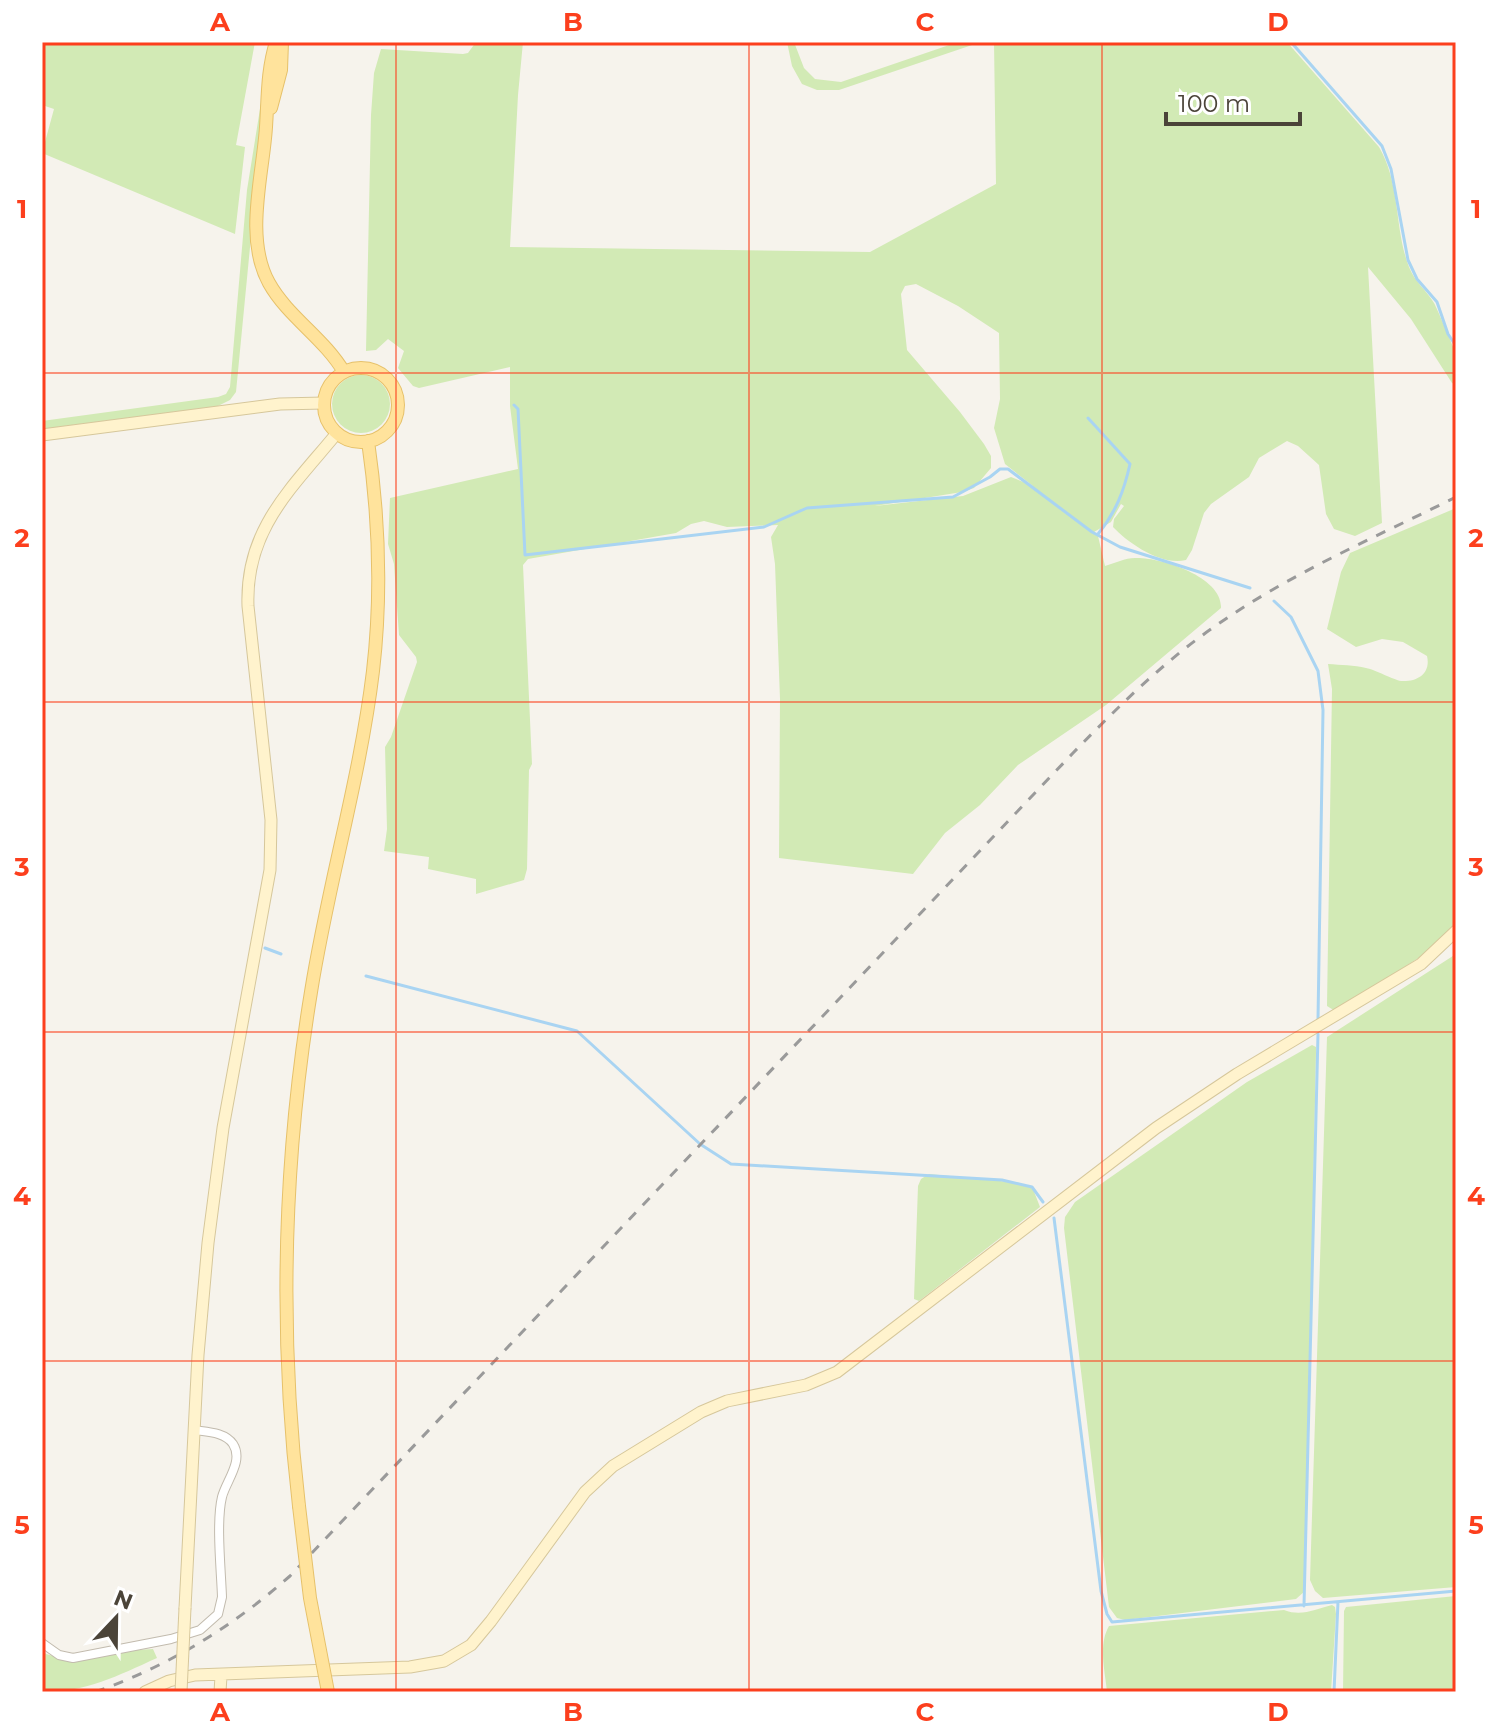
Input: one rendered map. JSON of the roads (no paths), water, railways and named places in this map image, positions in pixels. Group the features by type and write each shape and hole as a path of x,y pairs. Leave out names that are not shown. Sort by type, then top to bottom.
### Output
{"main road":[{"path":"276,42 267,80 258,216 261,265 278,296 323,342 344,372"},
{"path":"266,127 279,76 282,42"},
{"path":"359,367 377,371 389,379 397,394 398,408 392,425 382,436 368,441 353,441 337,433 327,419 324,403 330,385 344,372 359,367"},
{"path":"42,435 280,404 324,403"},
{"path":"181,1692 202,1296 215,1186 270,870 271,820 248,606 250,565 257,539 271,514 337,433"},
{"path":"328,1692 310,1598 299,1506 287,1351 286,1253 291,1154 302,1045 373,670 378,546 368,441"},
{"path":"145,1692 186,1676 410,1667 444,1661 471,1645 585,1492 613,1466 701,1412 727,1401 806,1385 837,1372 1156,1128 1237,1074 1421,964 1456,931"},
{"path":"220,1692 221,1676"}],"street":[{"path":"42,1643 59,1655 73,1658 185,1635 207,1626 218,1614 221,1606 220,1505 236,1462 236,1453 226,1437 194,1430"}],"waterway":[{"path":"1291,42 1382,146 1391,169 1408,260 1417,279 1437,302 1448,334 1456,346"},
{"path":"514,405 518,409 525,555 764,527 807,508 953,497 1000,469 1008,469 1092,532 1120,547 1250,588"},
{"path":"1088,418 1130,464 1118,501 1098,534"},
{"path":"1274,601 1291,617 1318,671 1323,710 1318,1020"},
{"path":"265,948 281,954"},
{"path":"366,976 577,1031 700,1144 731,1164 1002,1180 1032,1187 1043,1202"},
{"path":"1304,1606 1318,1034"},
{"path":"1054,1218 1101,1591 1112,1622 1456,1591"},
{"path":"1334,1692 1338,1602"}],"railway":[{"path":"95,1692 149,1670 198,1643 245,1612 290,1576 1073,753 1158,671 1214,627 1272,590 1456,497"}]}
